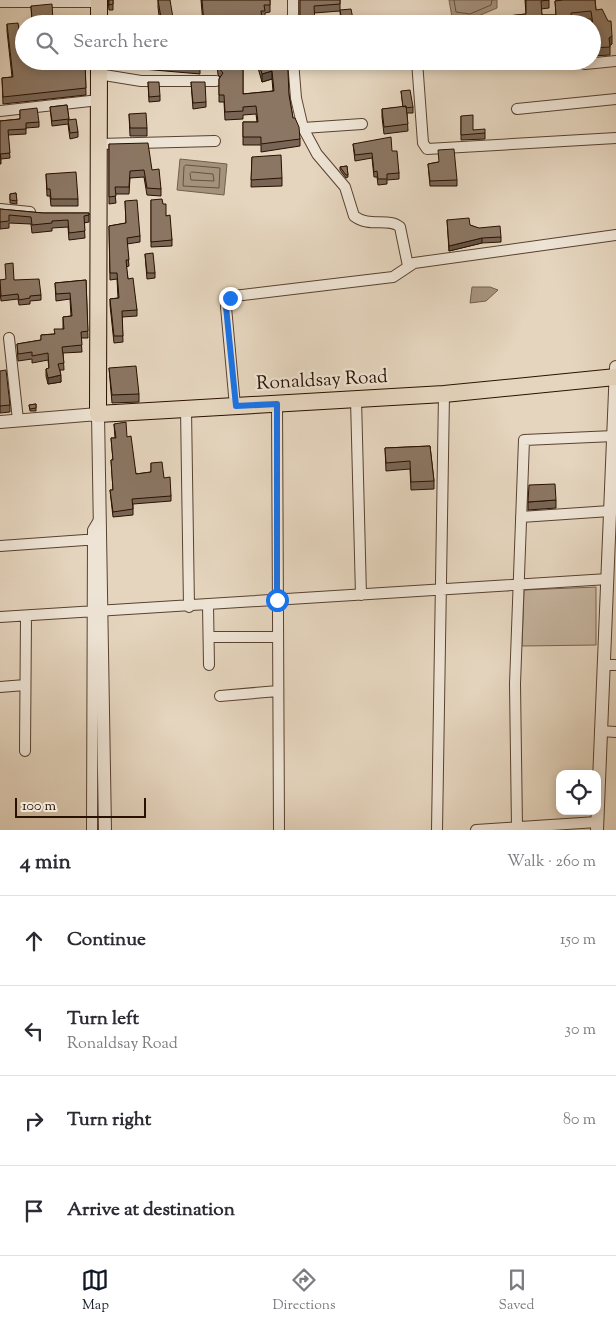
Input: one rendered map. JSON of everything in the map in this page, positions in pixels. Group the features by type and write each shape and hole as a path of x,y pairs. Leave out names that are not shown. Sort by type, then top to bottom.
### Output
{"main road":[{"path":"99,1 99,15"},
{"path":"98,414 95,213 99,144 99,70"},
{"name":"Ronaldsay Road","path":"98,414 444,394 616,377"}],"street":[{"path":"293,0 293,15"},
{"path":"0,2 99,1"},
{"path":"601,62 616,61"},
{"path":"106,70 141,80 216,82"},
{"path":"294,70 295,90 303,128 317,154 345,188 354,216 365,223 396,224 400,227 408,266"},
{"path":"418,70 423,143 427,149 616,138"},
{"path":"517,109 616,99"},
{"path":"0,111 99,100"},
{"path":"303,128 362,124"},
{"path":"99,144 215,141"},
{"path":"0,209 44,214"},
{"path":"236,406 226,307 230,298 394,276 403,272 414,263 616,235"},
{"path":"9,338 18,420"},
{"path":"476,830 597,826 603,665 611,586 610,511 616,367"},
{"path":"437,830 444,394"},
{"path":"356,399 362,594"},
{"path":"277,404 279,830"},
{"path":"186,409 189,606"},
{"path":"98,414 99,520 96,539 97,612 105,830"},
{"name":"Ronaldsay Road","path":"0,422 98,414"},
{"path":"515,828 515,684 524,440 614,436"},
{"path":"520,517 610,511"},
{"path":"0,546 96,539"},
{"path":"0,617 519,584 611,586"},
{"path":"208,605 209,665"},
{"path":"92,830 97,612"},
{"path":"25,751 26,616"},
{"path":"209,637 278,637"},
{"path":"603,665 616,665"},
{"path":"0,687 25,685"},
{"path":"220,696 278,691"},
{"path":"600,731 616,732"}],"shaded area":[{"path":"596,587 596,645 522,646 524,590"}],"water":[{"path":"449,0 497,0 497,8 480,15 452,15"},
{"path":"180,159 227,164 224,195 177,190"},
{"path":"472,287 490,287 498,290 486,301 470,303"}],"building":[{"path":"109,0 113,0 113,4 109,5"},
{"path":"158,0 170,0 172,15 160,15"},
{"path":"202,0 270,0 270,5 264,5 265,11 261,11 262,15 203,15"},
{"path":"300,0 340,0 340,4 314,6 314,15 300,15"},
{"path":"526,0 549,0 541,1 542,15 517,15 526,14"},
{"path":"595,0 596,10 602,9 608,21 611,21 612,36 609,38 610,47 601,48 601,15 592,15 591,11 571,13 571,15 556,15 555,1"},
{"path":"52,4 53,15 32,15 31,6"},
{"path":"351,9 352,15 341,15 340,10"},
{"path":"15,23 15,70 85,70 86,88 3,97 2,78 13,77 7,24"},
{"path":"220,70 243,70 243,94 274,91 272,71 262,74 261,70 288,70 293,118 295,118 299,127 300,139 261,144 261,137 243,137 243,122 258,122 256,106 243,107 243,111 225,112 224,95 219,95 219,79 223,73"},
{"path":"148,82 159,82 160,96 149,97"},
{"path":"191,82 205,82 206,102 193,103"},
{"path":"410,90 413,107 406,108 406,106 403,107 401,91"},
{"path":"67,105 69,119 52,121 50,107"},
{"path":"406,106 408,124 384,127 382,109"},
{"path":"37,108 39,122 26,123 26,129 8,130 10,153 0,154 0,121 20,119 20,110"},
{"path":"146,113 147,128 130,128 129,114"},
{"path":"473,115 473,130 485,129 485,133 461,135 461,116"},
{"path":"76,119 78,132 70,133 68,120"},
{"path":"391,137 392,151 397,151 399,173 387,174 387,179 378,179 377,171 374,172 372,153 355,155 353,144"},
{"path":"148,143 152,170 159,169 161,189 147,188 144,170 130,171 129,187 115,187 116,196 109,197 109,144"},
{"path":"454,149 457,180 430,181 428,164 439,162 438,150"},
{"path":"281,155 282,178 251,180 252,157"},
{"path":"347,166 348,175 346,175 340,167"},
{"path":"76,172 78,199 51,199 50,189 47,189 46,174"},
{"path":"16,193 17,201 10,200 10,194"},
{"path":"162,199 163,204 166,204 166,216 170,215 172,240 151,242 151,200"},
{"path":"137,200 140,236 127,238 129,260 126,260 128,279 133,278 137,310 122,311 123,336 114,336 110,299 119,298 117,273 110,273 109,226 126,223 125,201"},
{"path":"0,209 43,213 89,213 89,215 84,216 85,231 69,233 68,220 32,225 31,217 9,215 9,221 0,222"},
{"path":"469,218 470,225 479,228 500,226 501,237 482,238 449,246 447,220"},
{"path":"153,253 155,273 147,273 145,254"},
{"path":"13,263 14,280 39,279 41,295 19,300 18,294 1,296 0,280 6,279 5,264"},
{"path":"86,280 88,331 81,332 82,345 62,347 64,363 58,364 61,375 48,378 46,369 49,368 48,353 32,356 32,352 18,354 17,344 41,340 41,335 55,334 54,329 64,329 63,317 72,316 70,293 56,294 55,283"},
{"path":"136,366 139,394 112,395 109,368"},
{"path":"6,370 10,405 0,406 0,371"},
{"path":"36,404 36,408 30,409 29,405"},
{"path":"126,422 127,437 131,436 136,474 151,472 151,463 162,462 164,478 170,477 171,496 132,499 133,509 113,512 110,490 113,490 111,438 116,438 114,424"},
{"path":"430,446 434,481 411,482 410,461 386,463 385,448"},
{"path":"555,484 556,500 528,502 529,485"}],"route":[{"path":"230,298 226,303 226,307 236,406 277,404 277,600"}]}
